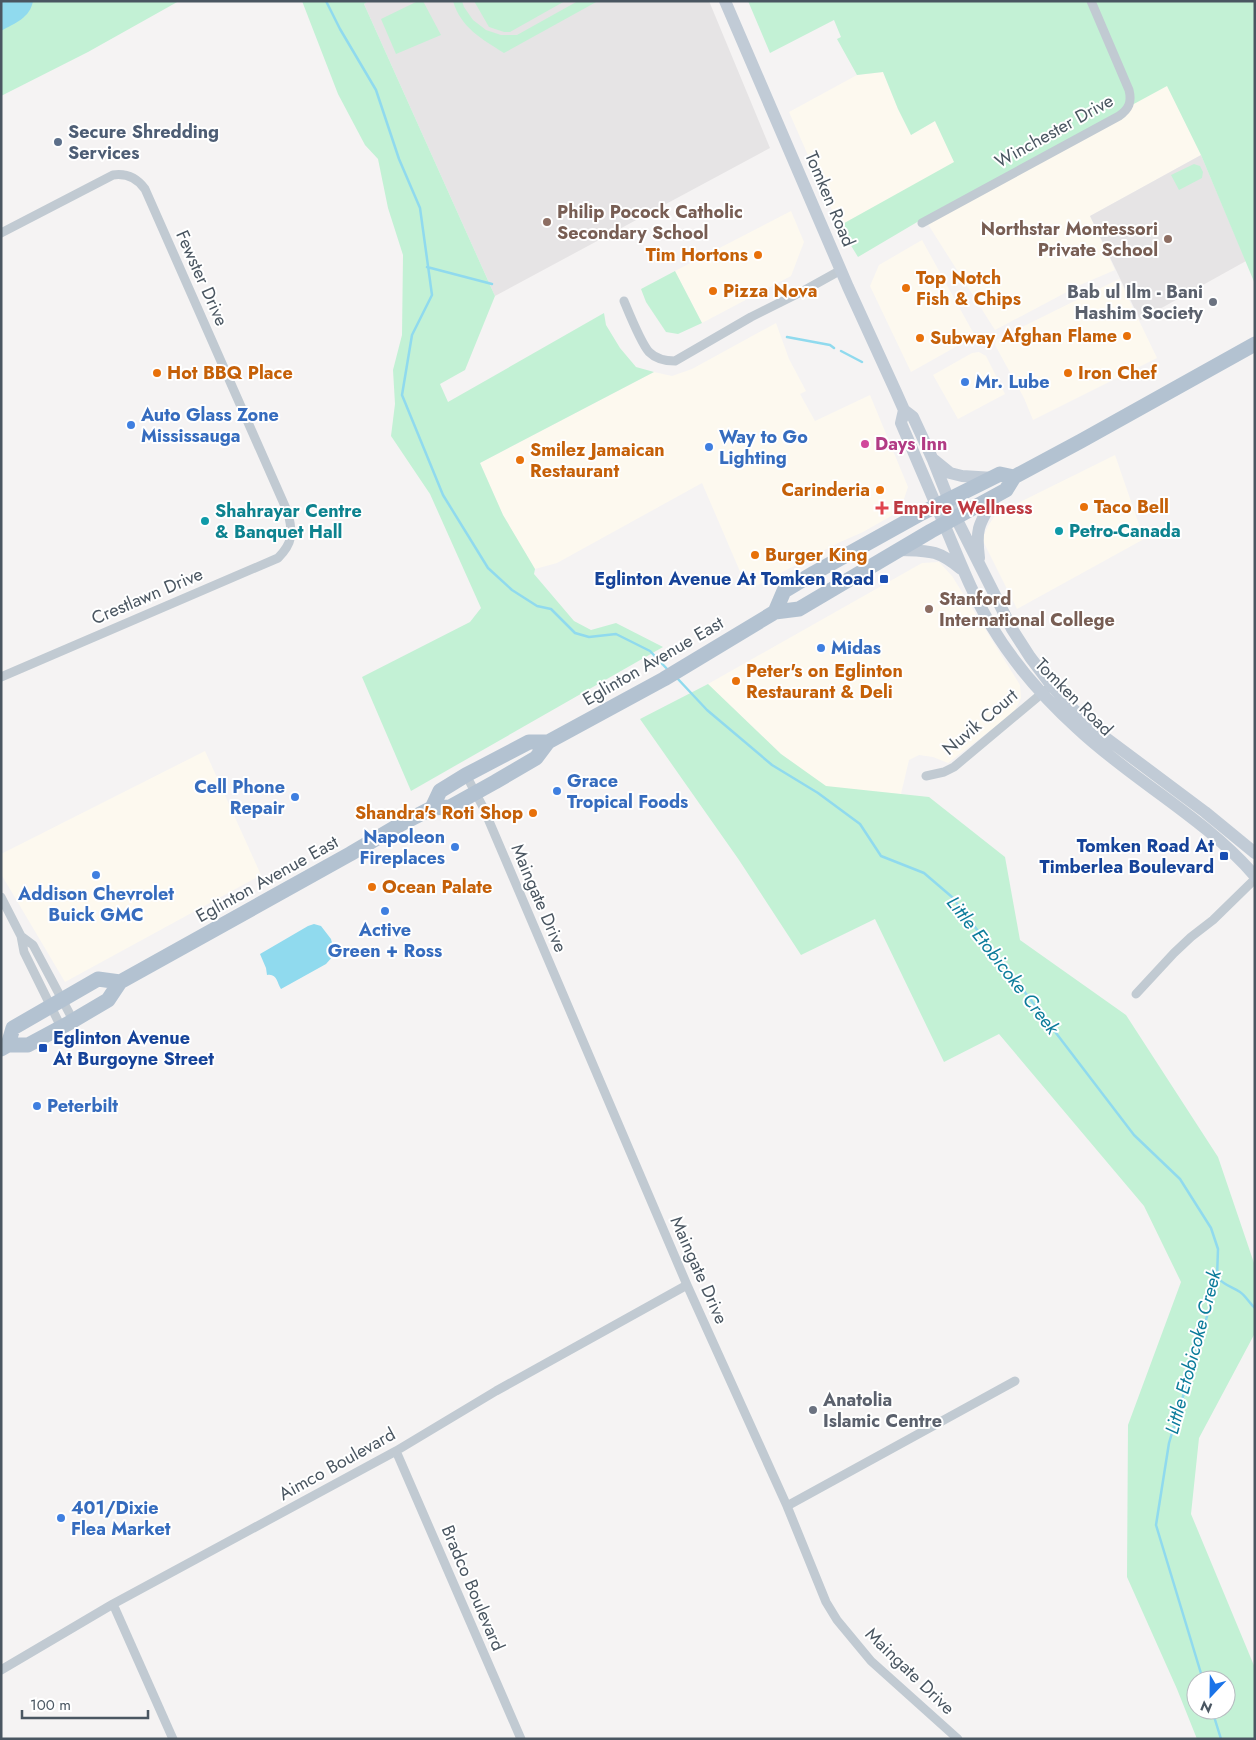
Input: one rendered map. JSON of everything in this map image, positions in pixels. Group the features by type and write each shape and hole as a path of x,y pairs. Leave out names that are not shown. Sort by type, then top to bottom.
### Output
{"main road":[{"name":"Tomken Road","path":"725,1 841,270 904,410 913,417 933,460 942,503"},
{"name":"Eglinton Avenue East","path":"120,982 98,979 56,1002 13,1028 5,1047 28,1045 67,1024 108,1000 120,982 350,854 400,824 432,808 450,807 536,758 548,742 664,679 775,612 799,609 899,550 995,497 1006,490 1014,477 1255,344"},
{"name":"Tomken Road","path":"904,410 901,423 950,521 964,571 977,601 1016,663 1041,694 1077,729 1204,826 1255,877"},
{"path":"933,460 950,474 994,478"},
{"name":"Eglinton Avenue East","path":"775,612 784,591 814,573 942,503 1000,474 1014,477"},
{"path":"980,568 977,532 980,522 995,497"},
{"name":"Tomken Road","path":"950,521 980,568 1012,629 1030,657 1072,708 1098,732 1205,812 1255,853"},
{"path":"899,550 936,552 949,559 964,571"},
{"name":"Eglinton Avenue East","path":"432,808 440,792 466,775 530,742 548,742"}],"street":[{"name":"Winchester Drive","path":"922,223 1119,116 1127,109 1131,99 1128,87 1091,1"},
{"name":"Fewster Drive","path":"1,233 113,175 121,174 139,181 145,189 288,513 293,531"},
{"path":"624,301 648,351 664,360 675,361 751,317 841,270"},
{"name":"Crestlawn Drive","path":"1,677 278,558 289,542 293,531"},
{"name":"Nuvik Court","path":"926,776 944,772 954,767 1052,686"},
{"name":"Maingate Drive","path":"466,775 476,792 577,1025 686,1285 787,1506 826,1602 837,1620 871,1661 958,1739"},
{"path":"1136,994 1174,954 1213,920 1255,877"},
{"path":"1,897 20,936 33,945 67,1024"},
{"path":"56,1002 67,1024"},
{"name":"Aimco Boulevard","path":"1,1670 113,1604 396,1451 496,1391 686,1285"},
{"path":"787,1506 1015,1381"},
{"name":"Bradco Boulevard","path":"396,1451 521,1739"},
{"path":"113,1604 173,1739"}],"shaded area":[{"name":"Philip Pocock Catholic Secondary School","path":"368,1 709,1 770,148 495,296 364,4"},
{"path":"883,72 911,135 935,121 955,163 839,226 789,112 857,75"},
{"path":"1167,85 1201,155 1090,216 1115,270 1080,285 995,330 924,218 1054,143"},
{"name":"Northstar Montessori Private School","path":"1201,155 1246,261 1140,320 1090,216"},
{"path":"791,211 804,242 791,276 702,323 675,271"},
{"path":"922,240 975,336 911,372 870,286 879,265"},
{"path":"1119,279 1157,358 1033,420 1024,398 995,345 996,340"},
{"path":"776,323 789,359 806,391 800,394 815,421 870,395 908,487 900,511 863,532 748,590 702,483 557,563 535,569 503,515 480,463 654,372 672,376 692,369"},
{"path":"979,352 986,356 1005,394 958,419 933,375 972,353"},
{"path":"1115,455 1144,539 1017,609 982,539 988,526 996,514"},
{"path":"939,562 952,576 1020,685 1021,698 1014,712 948,763 933,757 919,755 909,760 901,794 826,787 781,754 708,684 922,563"},
{"path":"205,751 261,875 65,982 1,874 1,854"}],"green space":[{"path":"1,1 179,1 88,52 1,96"},
{"path":"302,1 368,1 364,4 495,296 465,370 440,384 448,402 604,313 606,325 620,348 636,367 654,372 480,463 503,515 535,569 534,574 574,621 591,630 616,623 663,647 411,791 362,677 470,622 481,608 430,494 391,436 395,404 393,370 402,335 403,255 388,208 378,159 365,145 338,94"},
{"path":"418,1 423,1 441,35 396,54 381,19"},
{"path":"453,1 462,1 473,20 486,30 501,35 517,35 578,1 598,1 504,53 480,38 467,26 461,19"},
{"path":"474,1 565,1 510,32 504,32 489,27"},
{"path":"748,1 1255,1 1255,284 1201,155 1167,86 924,218 858,257 839,226 954,162 935,121 911,135 883,72 857,75 837,39 841,37 834,20 770,53"},
{"path":"1194,164 1200,166 1203,172 1202,178 1179,190 1171,175"},
{"path":"675,271 702,323 678,334 666,332 646,302 641,289"},
{"path":"708,684 781,754 826,786 929,797 1005,857 1020,940 1126,1015 1218,1157 1255,1266 1255,1333 1199,1438 1191,1514 1255,1668 1255,1739 1197,1739 1189,1720 1236,1720 1236,1670 1186,1670 1186,1712 1127,1577 1128,1425 1181,1282 1144,1206 999,1034 944,1062 875,919 801,955 739,860 640,719"}],"water":[{"path":"1,1 33,1 29,12 25,16 1,31"},
{"path":"314,924 321,926 331,939 334,955 326,964 281,989 275,977 267,975 260,954"}],"waterway":[{"name":"Little Etobicoke Creek","path":"326,1 340,29 376,90 399,159 420,208 432,295 412,335 402,395 443,495 488,568 512,590 537,606 551,609 575,633 589,637 616,634 650,651 669,671"},
{"path":"427,267 492,284"},
{"path":"787,337 830,345 834,348"},
{"path":"841,351 862,362"},
{"name":"Little Etobicoke Creek","path":"677,678 707,710 772,765 818,793 860,824 881,856 924,873 952,897 1134,1135 1180,1179 1211,1228 1218,1249 1217,1278 1169,1443 1156,1525 1200,1670"},
{"path":"1218,1278 1242,1294 1255,1308"},
{"name":"Little Etobicoke Creek","path":"1215,1720 1221,1739"}],"place":[{"name":"Secure Shredding Services","path":"58,142"},
{"name":"Philip Pocock Catholic Secondary School","path":"547,222"},
{"name":"Northstar Montessori Private School","path":"1168,239"},
{"name":"Tim Hortons","path":"758,255"},
{"name":"Top Notch Fish & Chips","path":"906,288"},
{"name":"Pizza Nova","path":"713,291"},
{"name":"Bab ul Ilm - Bani Hashim Society","path":"1213,302"},
{"name":"Afghan Flame","path":"1127,336"},
{"name":"Subway","path":"920,338"},
{"name":"Hot BBQ Place","path":"157,373"},
{"name":"Iron Chef","path":"1068,373"},
{"name":"Mr. Lube","path":"965,382"},
{"name":"Auto Glass Zone Mississauga","path":"131,425"},
{"name":"Days Inn","path":"865,444"},
{"name":"Way to Go Lighting","path":"709,447"},
{"name":"Smilez Jamaican Restaurant","path":"520,460"},
{"name":"Carinderia","path":"880,490"},
{"name":"Taco Bell","path":"1084,507"},
{"name":"Empire Wellness","path":"882,508"},
{"name":"Shahrayar Centre & Banquet Hall","path":"205,521"},
{"name":"Petro-Canada","path":"1059,531"},
{"name":"Burger King","path":"755,555"},
{"name":"Eglinton Avenue At Tomken Road","path":"884,579"},
{"name":"Stanford International College","path":"929,609"},
{"name":"Midas","path":"821,648"},
{"name":"Peter's on Eglinton Restaurant & Deli","path":"736,681"},
{"name":"Grace Tropical Foods","path":"557,791"},
{"name":"Cell Phone Repair","path":"295,797"},
{"name":"Shandra's Roti Shop","path":"533,813"},
{"name":"Napoleon Fireplaces","path":"455,847"},
{"name":"Tomken Road At Timberlea Boulevard","path":"1224,856"},
{"name":"Addison Chevrolet Buick GMC","path":"96,875"},
{"name":"Ocean Palate","path":"372,887"},
{"name":"Active Green + Ross","path":"385,911"},
{"name":"Eglinton Avenue At Burgoyne Street","path":"43,1048"},
{"name":"Peterbilt","path":"37,1106"},
{"name":"Anatolia Islamic Centre","path":"813,1410"},
{"name":"401/Dixie Flea Market","path":"61,1518"}]}
